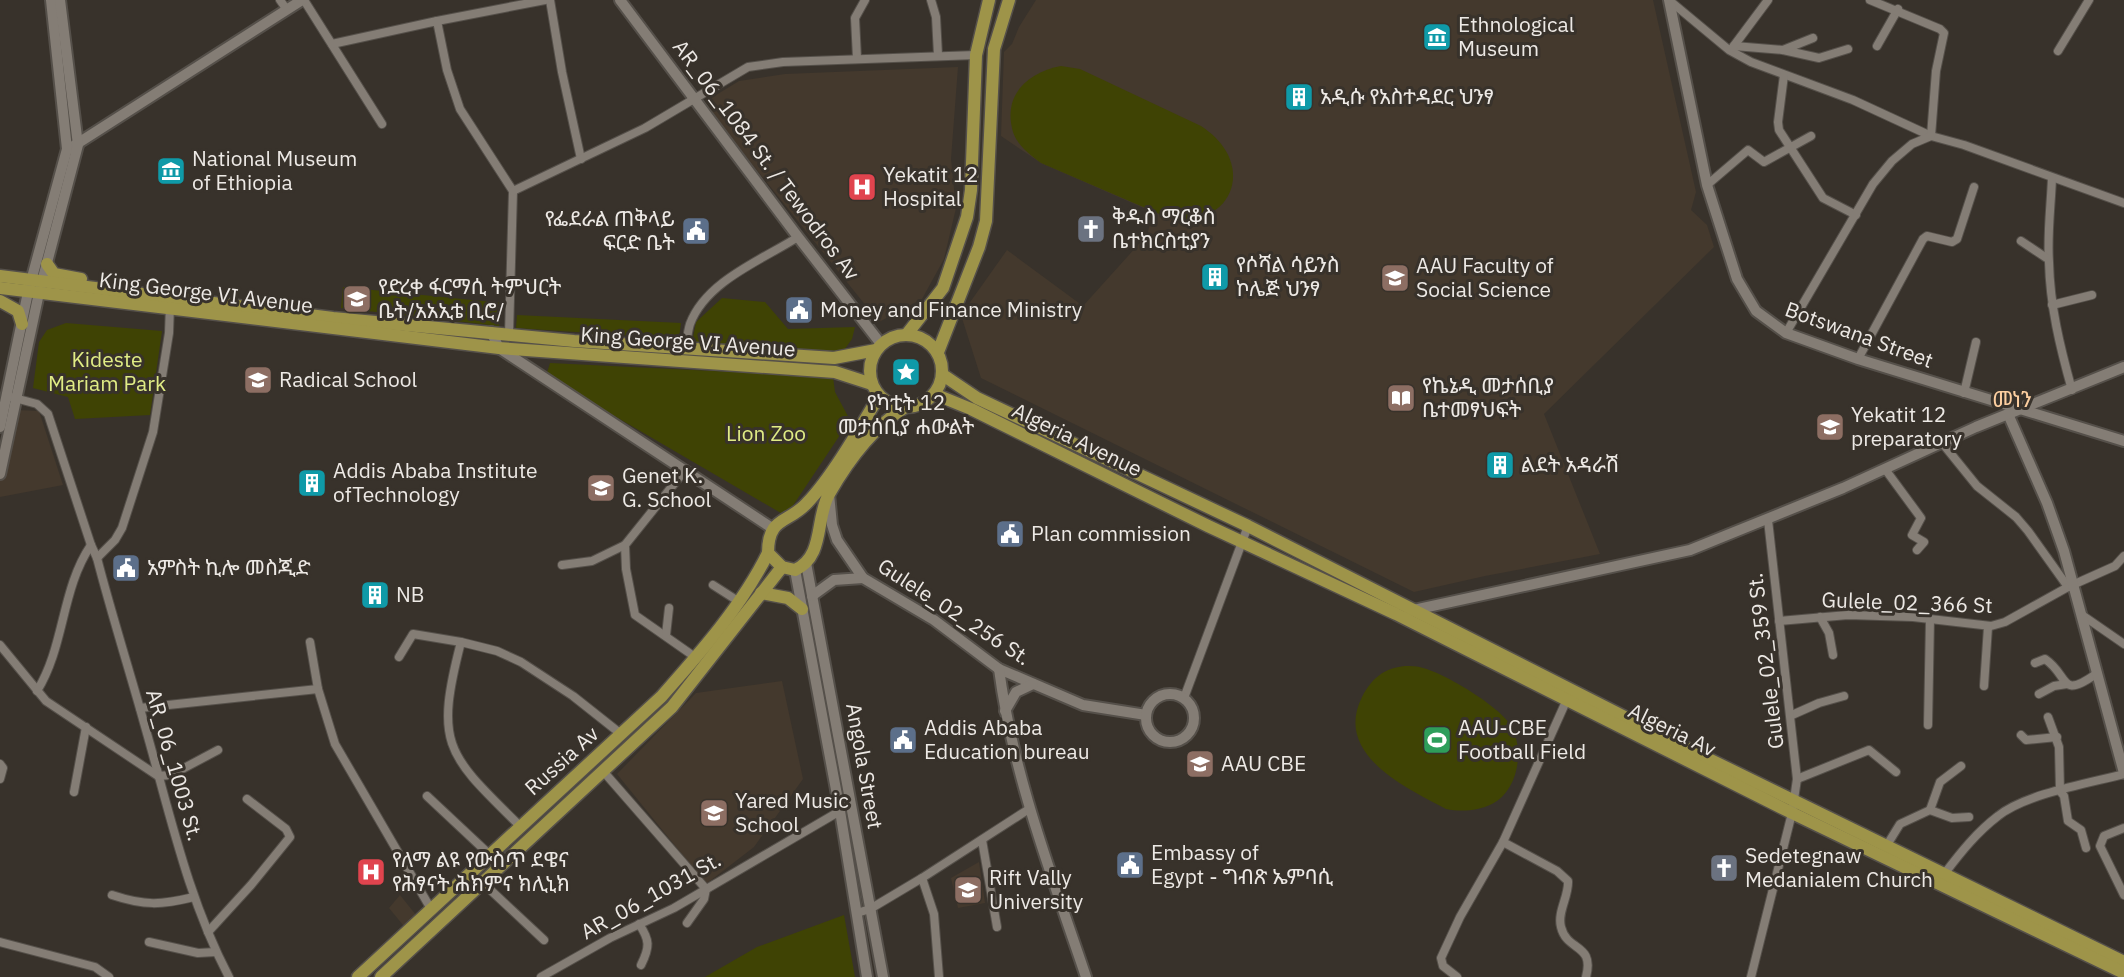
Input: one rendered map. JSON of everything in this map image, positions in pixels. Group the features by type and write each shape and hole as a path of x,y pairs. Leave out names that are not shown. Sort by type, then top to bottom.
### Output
{"main road":[{"path":"51,0 59,26"},
{"path":"0,427 13,398 22,324 35,287 47,264 73,147 59,26 60,0"},
{"path":"0,474 35,287 73,147 303,0"},
{"name":"AR_06_1084 St. / Tewodros Av","path":"620,0 879,347"},
{"path":"907,334 943,288 967,217 971,190 976,55 989,0"},
{"path":"938,352 979,247 986,221 994,49 1009,0"},
{"name":"Botswana Street","path":"1670,0 1707,185 1730,261 1744,295 1770,323 1786,333 1858,359 2124,441"},
{"path":"967,217 986,221"},
{"path":"47,264 54,274 131,292"},
{"name":"King George VI Avenue","path":"0,276 35,287 499,348 835,372 872,384"},
{"name":"King George VI Avenue","path":"0,288 35,287 131,292 170,303 509,334 834,358 879,347"},
{"path":"0,301 18,312 22,324"},
{"path":"491,332 499,348 772,528 808,502 879,396"},
{"path":"907,334 919,336 938,352 943,375 934,394 921,405 904,408 890,404 879,396 872,384 869,372 879,347 893,336 907,334"},
{"path":"652,345 653,358"},
{"path":"1396,614 1583,572 1679,554 1768,520 2008,414 2124,367"},
{"name":"Algeria Avenue","path":"943,375 964,391 1207,507"},
{"name":"Algeria Avenue","path":"934,394 971,409 1202,523"},
{"path":"806,563 815,550 821,511 829,494 873,432 904,408"},
{"path":"2008,414 2047,503 2064,551 2070,586 2080,614 2124,773"},
{"path":"1030,439 1036,426"},
{"name":"Gulele_02_256 St.","path":"829,494 832,525 837,540 863,578 934,620 999,669 1083,705 1146,715"},
{"name":"Algeria Av","path":"1207,507 1416,609 1568,695 1792,813 2124,973"},
{"name":"Algeria Av","path":"1202,523 1795,799 2124,962"},
{"name":"Russia Av","path":"358,977 661,697 695,657 757,575 768,553 772,528"},
{"path":"768,553 788,568 802,609 840,811 867,977"},
{"name":"Russia Av","path":"381,977 672,706 711,661 761,593 788,568 806,563"},
{"name":"Angola Street","path":"806,563 883,977"},
{"path":"812,596 834,580 863,578"},
{"path":"761,593 788,598 802,609"},
{"path":"999,669 1005,711 1029,809 1086,977"},
{"path":"1005,711 1016,692 1033,684"},
{"path":"1165,694 1184,698 1191,705 1195,716 1188,735 1177,741 1166,742 1155,736 1148,727 1146,715 1149,706 1165,694"},
{"path":"661,697 672,706"},
{"path":"606,747 618,758"}],"street":[{"path":"280,0 287,10"},
{"path":"303,0 382,124"},
{"path":"332,44 545,0"},
{"path":"550,0 562,72 581,159"},
{"path":"857,58 855,18 865,0"},
{"path":"931,0 936,17 938,55"},
{"path":"1670,0 1731,48 1784,75 1853,100 1931,136 1964,145 2124,203"},
{"path":"1731,48 1768,0"},
{"path":"1870,0 1898,9 1940,28 1944,33 1936,71 1931,136"},
{"path":"2058,51 2089,0"},
{"path":"1877,46 1898,9"},
{"path":"437,21 447,70 460,109 513,191 509,334"},
{"path":"1783,50 1813,38"},
{"path":"1731,48 1783,50 1819,58 1848,49"},
{"path":"513,191 645,128 748,67 783,62 857,58 976,55"},
{"path":"1784,75 1779,130 1823,198 1856,215"},
{"path":"1707,185 1748,150 1764,162 1811,136"},
{"path":"1786,333 1874,184 1892,161 1912,144 1931,136"},
{"path":"2052,177 2048,259 2052,305 2058,342 2072,390"},
{"path":"1858,359 1923,239 1927,236 1953,242 1957,239 1974,187"},
{"path":"686,346 690,324 711,294 725,281 798,237"},
{"path":"2021,241 2048,259"},
{"path":"2052,305 2092,295"},
{"path":"97,558 115,540 122,528 153,432 170,303"},
{"path":"1964,393 1976,342"},
{"name":"AR_06_1003 St.","path":"13,398 37,404 48,414 97,558 121,651 140,708 194,897 216,952 229,977"},
{"path":"1943,444 1977,486 2016,517 2070,586"},
{"path":"1884,469 1921,518 1912,535 1924,542 1917,550"},
{"path":"562,565 592,561 625,545 686,470"},
{"name":"Gulele_02_359 St.","path":"1750,977 1792,813 1797,779 1792,715 1768,520"},
{"path":"1184,698 1248,526"},
{"path":"37,691 49,668 73,576 91,545"},
{"path":"625,545 635,615 695,657"},
{"name":"Gulele_02_366 St","path":"1779,621 1848,615 1930,619 1988,627 2005,622 2070,586 2115,566 2124,556"},
{"path":"712,585 738,601"},
{"path":"666,635 669,608"},
{"path":"2080,614 2124,644"},
{"path":"1820,617 1829,633 1833,655"},
{"path":"1928,725 1930,619"},
{"path":"1984,686 1988,627"},
{"path":"399,657 413,634 496,651 537,670 621,734"},
{"path":"310,642 318,689 334,744 432,909"},
{"path":"461,642 451,681 447,720 450,741 464,769 520,825"},
{"path":"0,645 14,659 46,701 158,776 171,775 218,750"},
{"path":"2035,663 2045,658 2067,684"},
{"path":"2039,694 2067,684 2079,686 2096,674"},
{"path":"140,708 318,689"},
{"path":"1457,977 1443,966 1441,958 1460,917 1503,842 1568,695"},
{"path":"1792,715 1844,696"},
{"path":"2049,717 2057,737 2060,791 2064,796 2068,820 2081,830 2086,848"},
{"path":"74,792 86,727"},
{"path":"2021,735 2026,740 2057,737"},
{"path":"1797,779 1869,750 1896,772"},
{"path":"0,764 3,768 0,779"},
{"path":"1930,810 1940,782 1961,766"},
{"path":"603,771 706,889 704,899 687,923"},
{"path":"1945,873 1967,845 1998,815 2027,801 2124,773"},
{"path":"427,796 490,855"},
{"path":"208,932 251,885 290,837 286,829 247,799"},
{"path":"857,913 870,909 922,878 1029,809"},
{"path":"1887,845 1900,824 1930,810 1952,818 1969,817"},
{"name":"AR_06_1031 St.","path":"541,977 639,924 674,908 840,811"},
{"path":"2124,828 2104,836 2100,842 2124,895"},
{"path":"982,840 997,927"},
{"path":"1503,842 1557,871 1568,881 1560,923 1567,939 1588,956 1590,961 1586,977"},
{"path":"922,878 934,914 939,977"},
{"path":"483,883 544,940"},
{"path":"112,895 136,903 163,905 194,897"},
{"path":"639,924 649,941 649,949 641,965"},
{"path":"0,942 95,966 110,977"},
{"path":"149,942 198,953 216,952"}],"shaded area":[{"name":"AAU Faculty of Social Science","path":"1036,0 1653,0 1696,192 1691,210 1707,225 1714,247 1544,414 1600,554 1414,592 981,378 961,315 1007,250 1083,306 1147,235 1153,212 1041,163 1001,136 1004,52 1012,44 1019,27"},
{"name":"Yekatit 12 Hospital","path":"958,67 951,159 956,208 944,259 922,299 879,322 703,103 739,81 785,74"},
{"path":"16,410 39,411 63,485 0,497 0,473"},
{"name":"Yared Music School","path":"782,681 803,779 754,847 706,884 617,774 696,693"},
{"name":"Rift Vally University","path":"979,862 985,903 958,908 951,878"},
{"path":"400,895 416,915 407,930 389,908"}],"green space":[{"path":"1061,66 1080,69 1201,126 1219,142 1230,159 1233,176 1230,192 1221,206 1206,215 1187,219 1164,216 1041,163 1028,153 1013,132 1011,106 1021,87 1029,80 1049,69"},
{"path":"343,287 502,303 499,326 341,308"},
{"path":"722,298 765,302 788,329 855,327 852,339 842,353 692,343 696,322"},
{"path":"517,315 681,323 679,339 516,328"},
{"name":"Kideste Mariam Park","path":"66,323 162,331 150,415 75,419 68,397 33,388 39,342 47,330"},
{"name":"Lion Zoo","path":"550,363 833,377 835,392 850,420 786,516 546,376"},
{"name":"AAU-CBE Football Field","path":"1405,666 1416,666 1432,671 1457,684 1496,710 1511,726 1518,746 1517,769 1508,790 1501,798 1481,808 1446,809 1395,780 1378,767 1366,752 1357,736 1356,718 1362,697 1379,675"},
{"path":"844,915 855,977 705,977 757,947"}],"place":[{"name":"Ethnological Museum","path":"1437,37"},
{"name":"አዲሱ የአስተዳደር ህንፃ","path":"1299,97"},
{"name":"National Museum of Ethiopia","path":"171,171"},
{"name":"Yekatit 12 Hospital","path":"862,187"},
{"name":"ቅዱስ ማርቆስ ቤተክርስቲያን","path":"1091,229"},
{"name":"የፌደራል ጠቅላይ ፍርድ ቤት","path":"696,231"},
{"name":"የሶሻል ሳይንስ ኮሌጅ ህንፃ","path":"1215,277"},
{"name":"AAU Faculty of Social Science","path":"1395,278"},
{"name":"የድረቀ ፋርማሲ ትምህርት ቤት/አአኢቴ ቢሮ/","path":"357,299"},
{"name":"Money and Finance Ministry","path":"799,310"},
{"name":"የካቲት 12 መታሰቢያ ሐውልት","path":"906,372"},
{"name":"Radical School","path":"258,380"},
{"name":"የኬኔዲ መታሰቢያ ቤተመፃህፍት","path":"1401,398"},
{"name":"Yekatit 12 preparatory","path":"1830,427"},
{"name":"ልደት አዳራሽ","path":"1500,465"},
{"name":"Addis Ababa Institute ofTechnology","path":"312,483"},
{"name":"Genet K. G. School","path":"601,488"},
{"name":"Plan commission","path":"1010,534"},
{"name":"አምስት ኪሎ መስጂድ","path":"126,568"},
{"name":"NB","path":"375,595"},
{"name":"Addis Ababa Education bureau","path":"903,740"},
{"name":"AAU-CBE Football Field","path":"1437,740"},
{"name":"AAU CBE","path":"1200,764"},
{"name":"Yared Music School","path":"714,813"},
{"name":"Embassy of Egypt - ግብጽ ኤምባሲ","path":"1130,865"},
{"name":"Sedetegnaw Medanialem Church","path":"1724,868"},
{"name":"የለማ ልዩ የውስጥ ደዌና የሕፃናት ሕክምና ክሊኒክ","path":"371,872"},
{"name":"Rift Vally University","path":"968,890"}],"district":[{"name":"መነን","path":"2012,399"}]}
